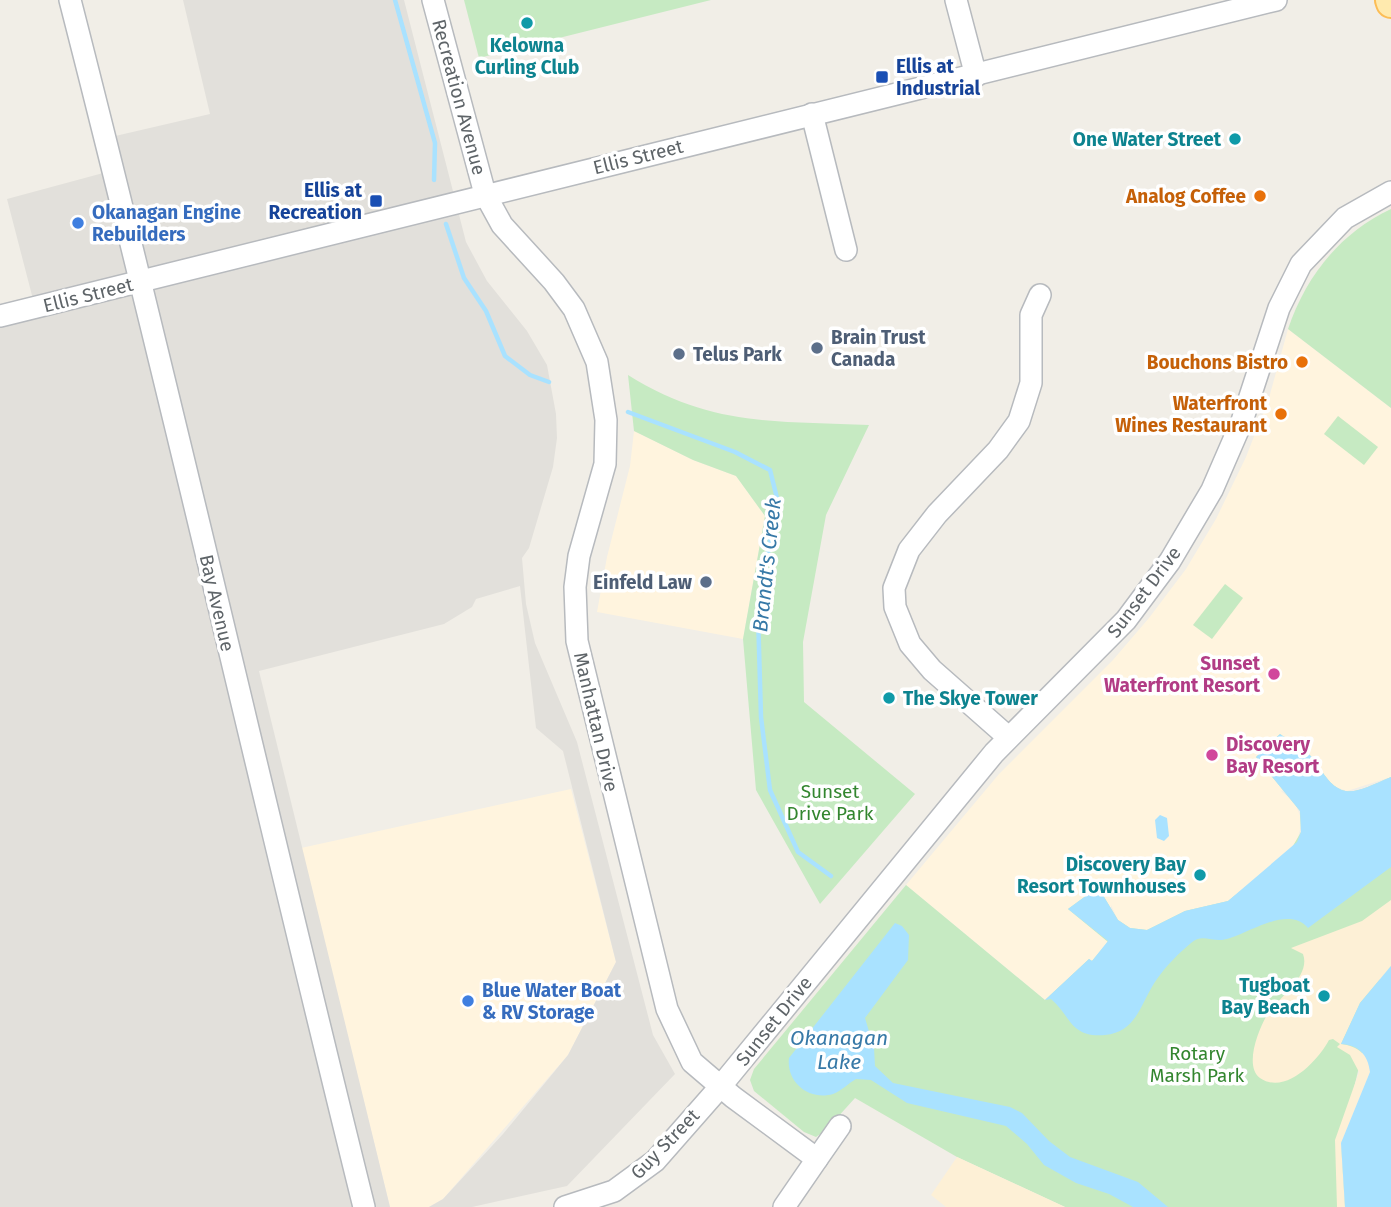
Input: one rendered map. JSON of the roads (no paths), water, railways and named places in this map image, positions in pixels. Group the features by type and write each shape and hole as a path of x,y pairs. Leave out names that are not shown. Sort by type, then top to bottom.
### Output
{"street":[{"name":"Bay Avenue","path":"70,0 142,281 237,689 364,1207"},
{"name":"Recreation Avenue","path":"433,0 485,194"},
{"path":"956,0 976,76"},
{"name":"Ellis Street","path":"0,317 485,194 976,76 1276,0"},
{"path":"812,114 846,250"},
{"name":"Sunset Drive","path":"720,1087 1008,737 1105,644 1170,561 1196,522 1232,450 1279,308 1295,275 1311,251 1345,218 1391,192"},
{"name":"Manhattan Drive","path":"485,194 502,225 554,282 574,309 597,362 606,420 605,464 579,556 575,587 577,640 667,1009 692,1062 720,1087 817,1159"},
{"path":"1008,737 932,670 910,644 895,607 894,588 909,550 937,514 998,450 1019,421 1031,383 1031,315 1040,295"},
{"name":"Guy Street","path":"565,1207 602,1196 634,1179 655,1161 720,1087"},
{"path":"784,1207 840,1126"}],"water":[{"path":"1280,734 1311,756 1326,777 1342,790 1358,790 1391,777 1391,867 1308,928 1299,921 1277,920 1231,938 1195,940 1177,955 1161,974 1132,1022 1125,1028 1105,1035 1093,1035 1078,1029 1051,999 1045,1000 1089,959 1092,961 1108,941 1068,909 1098,887 1118,920 1130,928 1147,930 1185,911 1228,901 1297,842 1301,832 1300,811 1256,757"},
{"path":"1160,815 1167,818 1169,836 1164,841 1157,838 1155,820"},
{"name":"Okanagan Lake","path":"895,923 902,926 909,935 908,960 865,1018 874,1048 875,1066 893,1083 1010,1107 1022,1113 1049,1141 1070,1157 1138,1182 1168,1207 1133,1207 1109,1194 1076,1183 1044,1165 1027,1144 1006,1126 907,1103 871,1080 856,1079 836,1093 824,1095 808,1092 795,1082 789,1067 789,1058"},
{"path":"1391,966 1391,1207 1345,1207 1341,1143 1370,1072 1367,1060 1361,1052 1352,1046 1341,1044 1360,1003"}],"waterway":[{"name":"Brandt's Creek","path":"395,0 435,143 434,180"},
{"name":"Brandt's Creek","path":"446,224 464,278 486,311 505,356 530,375 549,382"},
{"name":"Brandt's Creek","path":"628,412 735,452 770,470 777,498 758,614 761,717 770,790 798,852 831,876"}],"place":[{"name":"Kelowna Curling Club","path":"527,23"},
{"name":"Ellis at Industrial","path":"882,77"},
{"name":"One Water Street","path":"1235,139"},
{"name":"Analog Coffee","path":"1260,196"},
{"name":"Ellis at Recreation","path":"376,201"},
{"name":"Okanagan Engine Rebuilders","path":"78,223"},
{"name":"Brain Trust Canada","path":"817,348"},
{"name":"Telus Park","path":"679,354"},
{"name":"Bouchons Bistro","path":"1302,362"},
{"name":"Waterfront Wines Restaurant","path":"1281,414"},
{"name":"Einfeld Law","path":"706,582"},
{"name":"Sunset Waterfront Resort","path":"1274,674"},
{"name":"The Skye Tower","path":"889,698"},
{"name":"Discovery Bay Resort","path":"1212,755"},
{"name":"Discovery Bay Resort Townhouses","path":"1200,875"},
{"name":"Tugboat Bay Beach","path":"1324,996"},
{"name":"Blue Water Boat & RV Storage","path":"468,1001"}],"park label":[{"name":"Sunset Drive Park","path":"830,802"},
{"name":"Rotary Marsh Park","path":"1197,1064"}]}
